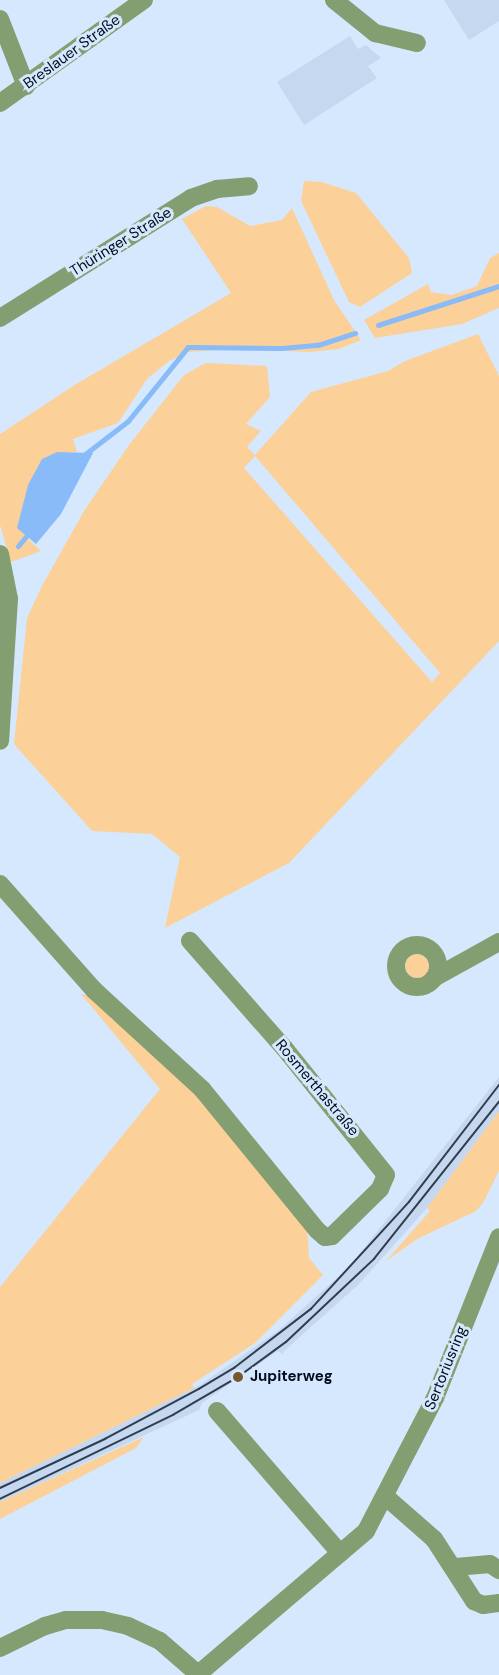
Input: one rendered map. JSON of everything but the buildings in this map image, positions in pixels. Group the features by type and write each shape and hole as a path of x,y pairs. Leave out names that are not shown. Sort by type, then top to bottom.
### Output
{"street":[{"name":"Breslauer Straße","path":"0,103 144,0"},
{"path":"334,0 375,33 417,43"},
{"path":"0,19 26,86"},
{"name":"Thüringer Straße","path":"0,318 191,198 217,189 249,186"},
{"path":"0,554 9,599 0,741"},
{"name":"Rosmerthastraße","path":"0,884 94,990 202,1089 318,1231 325,1237 332,1236 381,1189 386,1175 285,1049 190,941"},
{"path":"434,978 499,942"},
{"name":"Sertoriusring","path":"197,1675 294,1589 366,1531 386,1497 435,1398 499,1237"},
{"path":"218,1411 340,1553"},
{"path":"386,1497 434,1539 456,1567 474,1601 483,1605 499,1603"},
{"path":"456,1567 490,1564 499,1570"},
{"path":"0,1648 45,1626 66,1620 102,1620 128,1626 160,1641 197,1675"}],"shaded area":[{"path":"444,0 499,0 499,21 469,40"},
{"path":"350,36 358,49 366,45 381,58 368,66 377,78 304,125 277,82"},
{"path":"304,181 321,182 356,193 409,258 412,273 360,307 349,302 301,201"},
{"path":"206,206 217,207 250,226 282,220 292,208 334,300 361,340 339,349 309,352 232,349 188,352 169,361 147,379 118,423 73,439 77,452 57,452 26,537 41,551 11,562 0,525 0,434 73,386 231,293 182,219"},
{"path":"499,253 499,308 462,324 375,338 364,320 428,284 431,292 452,295 477,286 490,258"},
{"path":"478,334 499,376 499,641 289,863 165,928 180,857 152,834 92,831 14,744 27,618 43,584 84,511 129,445 184,375 206,363 267,366 270,397 246,424 261,431 247,447 255,455 311,392 388,371 405,361","holes":["255,456 440,673 432,682 244,468"]},
{"path":"417,954 426,957 429,966 426,975 417,978 408,975 405,966 408,957"},
{"path":"81,994 94,997 173,1067 307,1224 309,1258 323,1275 255,1343 192,1384 194,1388 0,1483 0,1287 160,1089"},
{"path":"499,1077 499,1111 427,1208 359,1284 283,1352 284,1355 278,1351 202,1403 199,1410 0,1502 0,1483 200,1385 279,1330 350,1266"},
{"path":"499,1111 499,1171 483,1203 476,1211 417,1239 386,1261 430,1211 427,1208"},
{"path":"144,1437 136,1448 0,1519 0,1502"}],"water":[{"path":"57,452 93,453 61,514 36,544 17,528 28,485 42,459"}],"waterway":[{"path":"378,325 499,286"},
{"path":"80,458 128,421 188,347 282,348 318,345 355,333"},
{"path":"18,546 29,533"}],"tram line":[{"path":"0,1488 105,1439 199,1389 234,1368 311,1309 409,1202 499,1085"},
{"path":"0,1499 173,1415 238,1377 286,1342 374,1259 499,1102"}],"place":[{"name":"Jupiterweg","path":"238,1377"}]}
